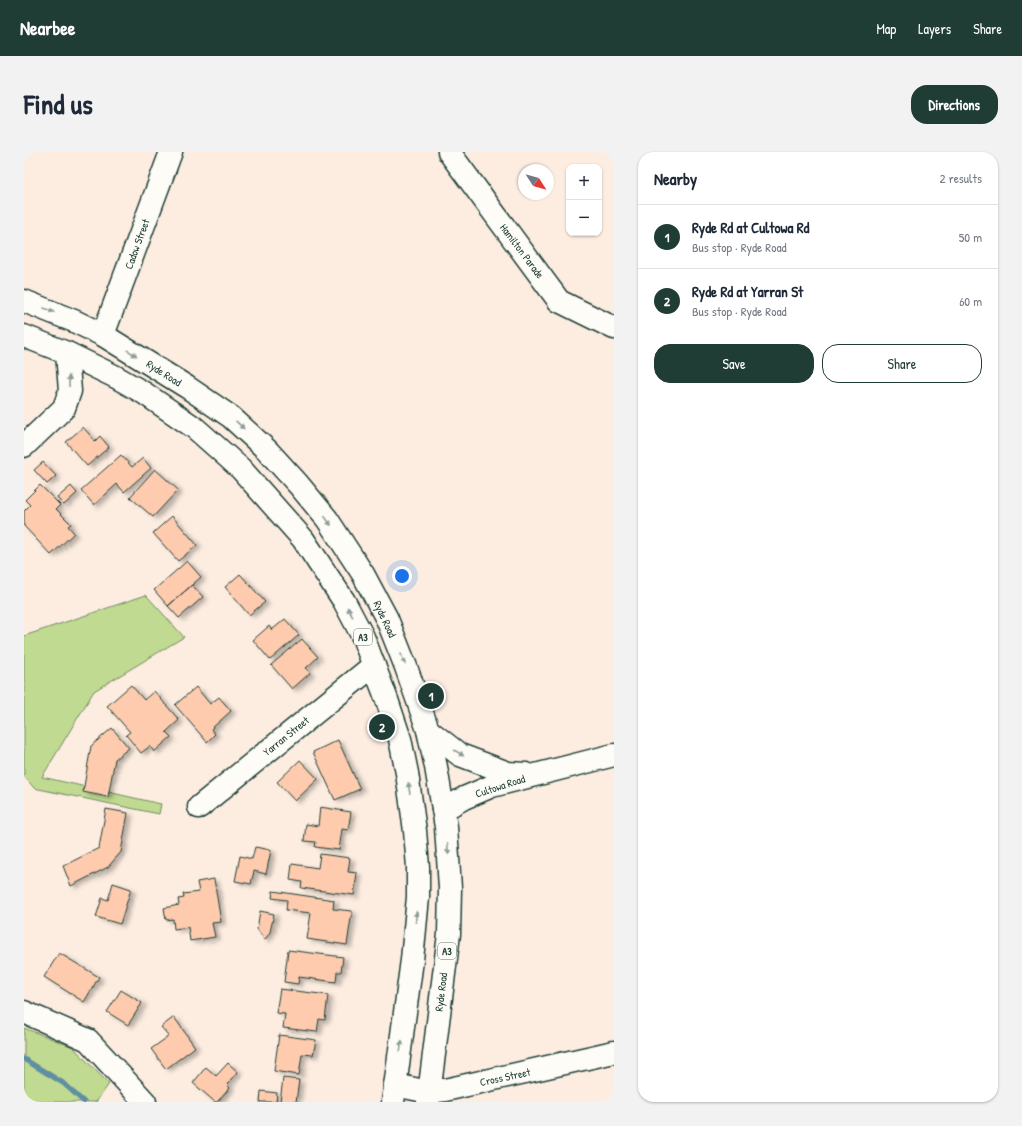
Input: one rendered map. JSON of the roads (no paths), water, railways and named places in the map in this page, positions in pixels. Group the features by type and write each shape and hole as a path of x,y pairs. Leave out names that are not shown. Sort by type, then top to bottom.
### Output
{"main road":[{"name":"Cadow Street","path":"103,335 171,152"},
{"name":"Hamilton Parade","path":"449,152 559,301 614,328"},
{"name":"Ryde Road","path":"24,301 74,320 103,335 187,387 231,417 267,450 327,519 367,580 387,619 406,666 428,730 446,827 450,888 449,934 429,1097"},
{"name":"A3","path":"24,336 67,352 116,377 171,410 195,428 241,469 303,539 344,601 363,637 400,739 407,774 415,831 418,867 418,898 412,960 394,1093"},
{"path":"24,446 64,408 70,391 67,352"},
{"name":"Yarran Street","path":"199,807 374,665"},
{"name":"Cultowa Road","path":"428,730 460,755 508,773 536,775"},
{"name":"Cultowa Road","path":"443,810 464,798 492,786 614,755"},
{"path":"24,1012 88,1040 144,1102"},
{"name":"Cross Street","path":"394,1093 429,1097 445,1090 614,1052"}],"waterway":[{"path":"24,1059 63,1083 84,1102"}],"place":[{"name":"Ryde Rd at Cultowa Rd","path":"431,696"},
{"name":"Ryde Rd at Yarran St","path":"382,727"}]}
